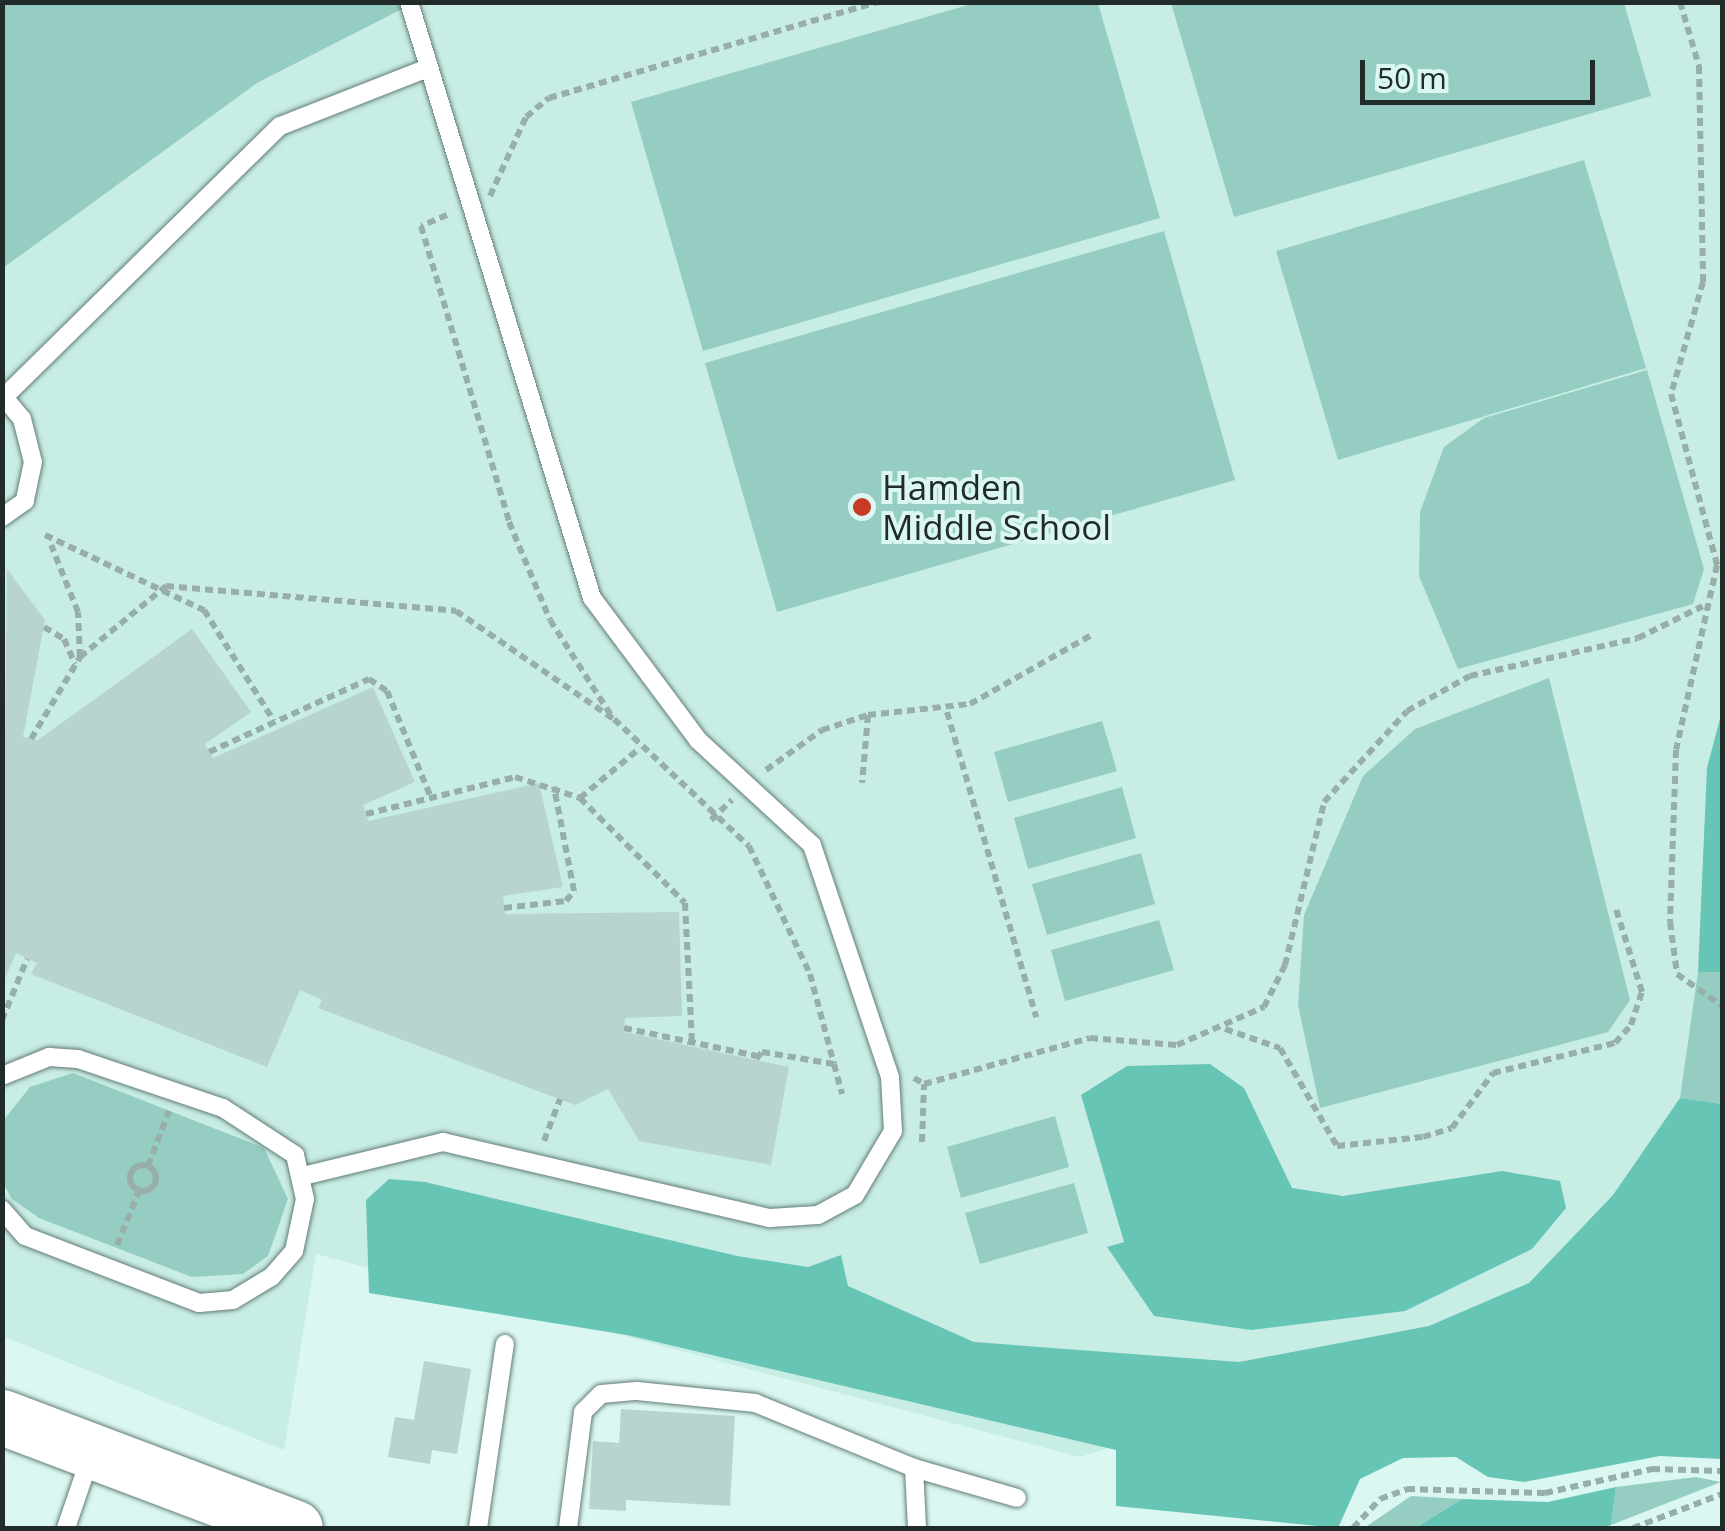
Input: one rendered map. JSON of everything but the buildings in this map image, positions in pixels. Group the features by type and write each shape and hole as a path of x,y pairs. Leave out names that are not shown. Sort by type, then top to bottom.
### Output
{"main road":[{"path":"2,1417 269,1524"}],"lane":[{"path":"303,1176 443,1142 770,1218 818,1215 855,1195 893,1131 890,1077 812,845 698,740 592,598 409,2"},
{"path":"2,518 25,501 34,462 4,396 280,126 428,68"},
{"path":"2,1076 49,1058 78,1060 272,1133 303,1176 294,1251 233,1300 199,1303 25,1236 2,1210"},
{"path":"478,1528 505,1344"},
{"path":"568,1528 582,1412 601,1394 755,1403 914,1468 1017,1498"},
{"path":"66,1528 91,1455"},
{"path":"914,1468 918,1528"}],"path":[{"path":"484,204 526,117 549,98 877,2"},
{"path":"1680,2 1700,66 1704,282 1671,394 1716,543 1676,750 1670,922 1677,974 1722,1006"},
{"path":"447,215 422,226 510,522 556,632 614,719 712,820 749,846 776,889 842,1094"},
{"path":"44,535 78,612 78,661"},
{"path":"51,544 166,586 204,610 274,721"},
{"path":"31,739 78,661 166,586 456,611 614,719"},
{"path":"908,1075 924,1084 1090,1038 1177,1045 1224,1028 1264,1007 1286,965 1324,802 1407,710 1470,676 1638,638 1704,606"},
{"path":"44,628 64,640 78,661"},
{"path":"766,770 822,730 868,715 947,712 1092,634"},
{"path":"210,752 361,680 382,685 431,798"},
{"path":"947,712 1036,1017"},
{"path":"862,783 868,715"},
{"path":"580,798 640,748"},
{"path":"366,814 515,777 553,786 580,798 685,902 692,1042"},
{"path":"504,908 566,901 574,890 553,786"},
{"path":"712,820 733,799"},
{"path":"1224,1028 1280,1048 1337,1146 1423,1137 1452,1128 1493,1073 1615,1043 1631,1024 1642,992 1616,906"},
{"path":"2,1020 28,959"},
{"path":"624,1028 756,1058 834,1064"},
{"path":"922,1142 924,1084"},
{"path":"544,1141 560,1100"},
{"path":"138,1191 130,1176 148,1166 170,1109"},
{"path":"117,1245 138,1191 156,1184 148,1166"},
{"path":"1354,1528 1380,1500 1407,1489 1545,1493 1652,1469 1722,1471"},
{"path":"1632,1528 1722,1494"}],"shaded area":[{"path":"3,3 414,3 257,83 3,268"},
{"name":"Hamden Middle School","path":"414,3 1722,3 1722,1252 1080,1457 316,1254 284,1450 3,1336 2,268 257,83"},
{"path":"975,3 1098,3 1160,218 703,351 631,102"},
{"path":"1171,3 1624,3 1651,96 1234,217"},
{"path":"1584,160 1646,368 1338,460 1276,251"},
{"path":"1164,231 1235,480 777,612 705,363"},
{"path":"1647,370 1704,569 1693,604 1458,669 1419,576 1420,512 1444,447 1484,418"},
{"path":"1549,678 1630,1000 1608,1032 1320,1108 1298,1005 1304,915 1363,776 1415,729"},
{"path":"1102,721 1117,771 1008,802 994,752"},
{"path":"1122,787 1136,838 1028,869 1014,818"},
{"path":"1141,853 1155,904 1047,935 1032,884"},
{"path":"1159,920 1174,970 1065,1001 1051,950"},
{"path":"1698,972 1722,972 1722,1104 1680,1098"},
{"path":"73,1073 264,1148 288,1199 268,1256 243,1274 192,1277 39,1218 12,1199 3,1183 3,1121 30,1087"},
{"path":"1055,1116 1069,1167 961,1198 947,1147"},
{"path":"1074,1183 1088,1233 980,1264 965,1213"},
{"path":"1696,1477 1721,1482 1611,1525 1616,1487"},
{"path":"1411,1496 1462,1499 1415,1528 1364,1528"}],"green space":[{"path":"1722,711 1722,972 1698,972 1707,768"},
{"path":"1210,1064 1244,1088 1292,1188 1343,1196 1502,1171 1560,1181 1566,1208 1532,1249 1405,1311 1251,1330 1154,1316 1107,1247 1124,1242 1081,1095 1127,1066"},
{"path":"1680,1098 1722,1104 1722,1459 1660,1456 1524,1482 1488,1477 1456,1457 1403,1458 1360,1479 1338,1528 1116,1506 1116,1450 627,1335 369,1293 366,1200 389,1179 425,1182 737,1256 808,1267 841,1255 848,1286 974,1342 1239,1362 1429,1326 1529,1283 1613,1195"},
{"path":"1616,1487 1611,1525 1602,1528 1415,1528 1462,1499 1548,1502"}],"place":[{"name":"Hamden Middle School","path":"862,507"}]}
